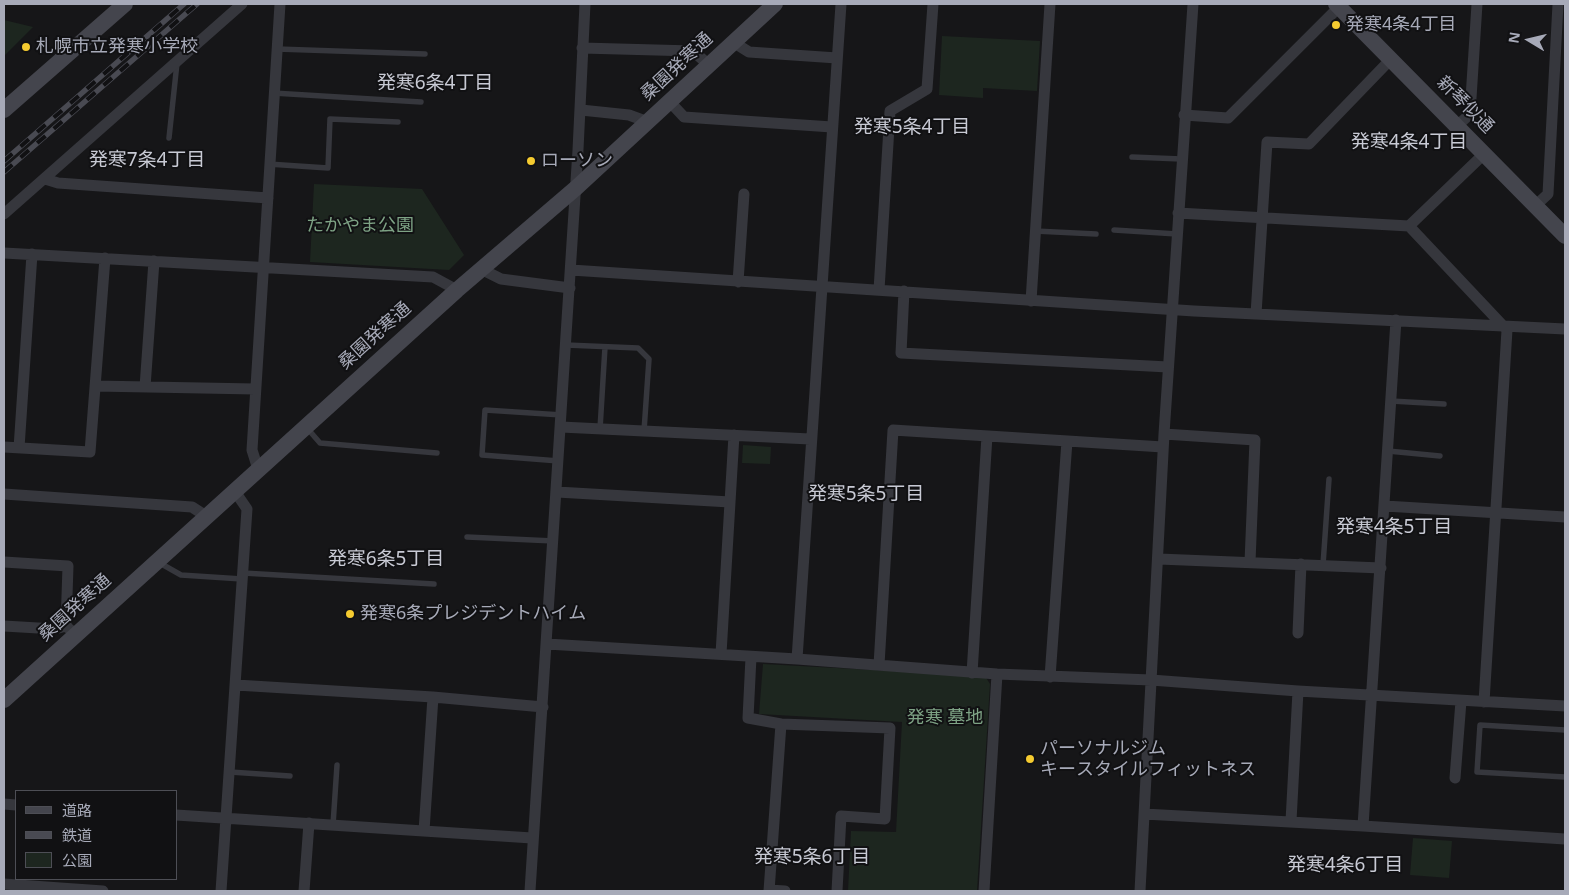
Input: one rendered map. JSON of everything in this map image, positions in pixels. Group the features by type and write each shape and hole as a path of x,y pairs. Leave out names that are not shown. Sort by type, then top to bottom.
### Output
{"street":[{"path":"4,110 125,4"},
{"path":"4,214 242,4"},
{"path":"258,469 252,450 268,198 268,164 280,4"},
{"path":"530,891 532,838 543,707 570,288 581,110 585,4"},
{"name":"桑園発寒通","path":"4,700 71,631 156,562 481,268 576,188 775,4"},
{"path":"797,658 810,439 823,287 841,4"},
{"path":"879,290 890,111 927,90 933,4"},
{"path":"1031,301 1050,4"},
{"path":"1140,891 1159,559 1163,448 1193,4"},
{"path":"1457,126 1470,114 1477,4"},
{"path":"1535,206 1548,194 1558,4"},
{"path":"1184,116 1228,118 1337,5"},
{"name":"新琴似通","path":"1337,5 1565,236"},
{"path":"733,42 749,52 837,58"},
{"path":"582,48 693,51 709,65"},
{"path":"1256,314 1267,142 1309,144 1391,59"},
{"path":"670,102 684,117 832,127"},
{"path":"581,110 629,115 648,122"},
{"path":"1409,226 1484,153"},
{"path":"45,179 58,183 268,198"},
{"path":"738,282 744,194"},
{"path":"1178,213 1409,226 1508,330 1484,702"},
{"path":"4,253 433,276 457,290"},
{"path":"19,448 32,254"},
{"path":"4,447 90,452 105,258"},
{"path":"145,387 154,261"},
{"path":"481,268 501,279 570,288"},
{"path":"571,270 1172,310 1565,329"},
{"path":"904,291 901,353 1168,367"},
{"path":"1363,826 1373,696 1396,320"},
{"path":"95,386 255,390"},
{"path":"561,427 810,439"},
{"path":"879,665 893,430 1163,448"},
{"path":"1164,434 1255,440 1250,562"},
{"path":"721,654 734,435"},
{"path":"972,673 987,436"},
{"path":"1050,677 1067,441"},
{"path":"221,891 247,509 234,490"},
{"path":"557,492 730,502"},
{"path":"4,494 192,507 206,516"},
{"path":"1385,506 1565,517"},
{"path":"1159,559 1381,568"},
{"path":"4,562 68,566 71,631 4,626"},
{"path":"1298,633 1301,564"},
{"path":"547,644 752,657 797,658 972,673 1151,680 1373,696 1565,706"},
{"path":"752,657 748,718 781,724 890,728 885,819 841,816 837,891"},
{"path":"984,891 998,674"},
{"path":"236,685 433,697 543,707"},
{"path":"1291,821 1298,691"},
{"path":"424,831 433,697"},
{"path":"1454,778 1461,700"},
{"path":"781,724 769,891 785,891"},
{"path":"1144,814 1291,821 1565,839"},
{"path":"178,815 532,838"},
{"path":"304,891 309,823"},
{"path":"4,884 103,891"}],"lane":[{"path":"277,49 425,54"},
{"path":"169,138 177,63"},
{"path":"273,93 421,102"},
{"path":"268,164 328,168 330,119 398,122"},
{"path":"1132,157 1182,159"},
{"path":"1114,230 1176,234"},
{"path":"1035,231 1096,234"},
{"path":"566,345 638,348 649,359 644,431"},
{"path":"600,429 605,347"},
{"path":"1391,401 1444,404"},
{"path":"559,461 482,455 485,410 562,415"},
{"path":"306,426 320,443 437,453"},
{"path":"1388,451 1440,456"},
{"path":"1323,565 1329,480"},
{"path":"467,537 554,540"},
{"path":"156,562 181,575 434,584"},
{"path":"1565,730 1480,725 1477,772 1565,777"},
{"path":"334,825 337,765"},
{"path":"230,772 290,776"}],"green space":[{"path":"4,20 33,27 4,56"},
{"path":"942,36 1040,41 1037,91 983,88 983,98 939,95"},
{"name":"たかやま公園","path":"314,184 422,189 464,255 449,270 310,262"},
{"path":"743,445 771,447 770,464 742,463"},
{"name":"発寒 墓地","path":"763,664 985,676 990,684 977,891 848,891 851,831 896,832 902,722 759,714"},
{"path":"1413,838 1452,841 1449,878 1410,875"}],"railway":[{"path":"4,161 184,4"},
{"path":"4,172 197,4"}],"place":[{"name":"発寒4条4丁目","path":"1336,25"},
{"name":"札幌市立発寒小学校","path":"26,47"},
{"name":"ローソン","path":"531,161"},
{"name":"発寒6条プレジデントハイム","path":"350,614"},
{"name":"パーソナルジム キースタイルフィットネス","path":"1030,759"}],"district":[{"name":"発寒6条4丁目","path":"435,84"},
{"name":"発寒5条4丁目","path":"912,128"},
{"name":"発寒4条4丁目","path":"1409,143"},
{"name":"発寒7条4丁目","path":"147,161"},
{"name":"発寒5条5丁目","path":"866,495"},
{"name":"発寒4条5丁目","path":"1394,528"},
{"name":"発寒6条5丁目","path":"386,560"},
{"name":"発寒5条6丁目","path":"812,858"},
{"name":"発寒4条6丁目","path":"1345,866"}]}
